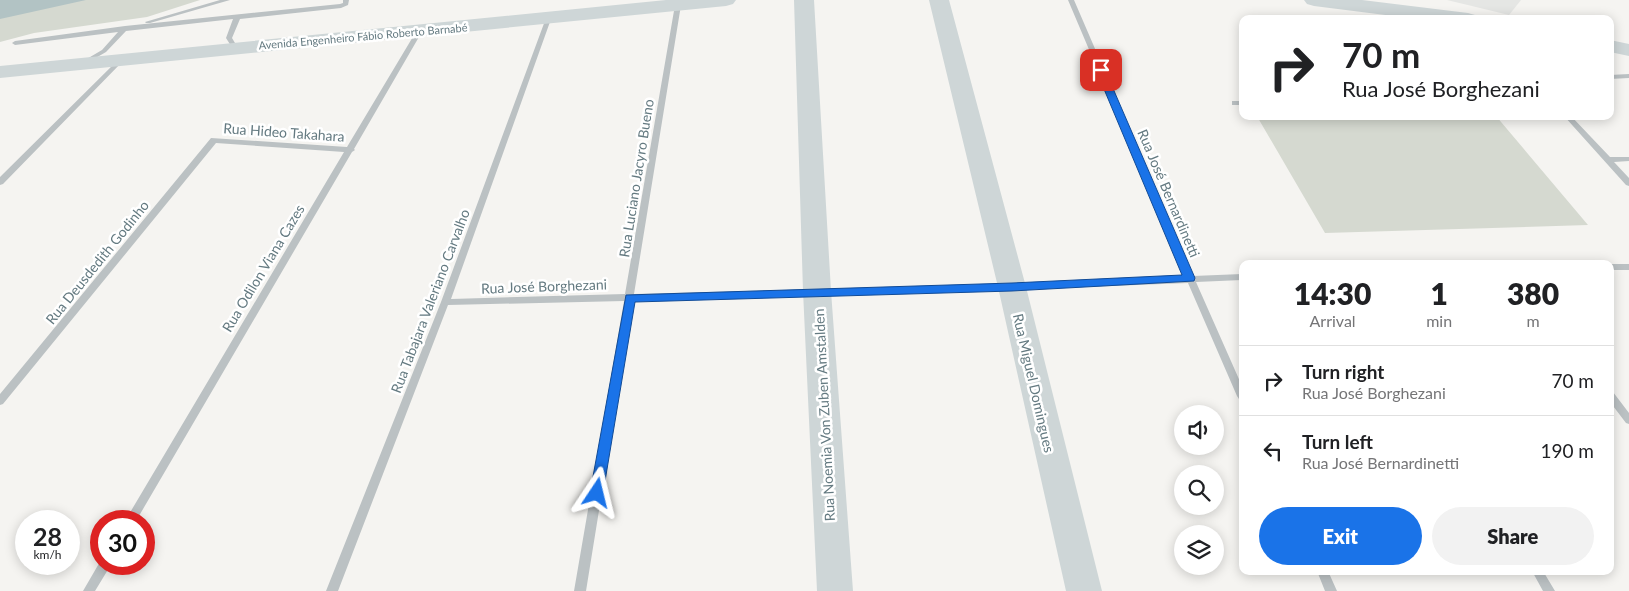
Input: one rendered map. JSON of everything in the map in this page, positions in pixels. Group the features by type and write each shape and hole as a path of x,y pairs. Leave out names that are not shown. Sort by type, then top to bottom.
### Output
{"main road":[{"name":"Avenida Engenheiro Fábio Roberto Barnabé","path":"0,72 726,0"},
{"name":"Rua Noemia Von Zuben Amstalden","path":"804,0 817,291 835,591"},
{"name":"Rua Miguel Domingues","path":"939,0 1012,287 1084,591"},
{"path":"1314,0 1436,15"},
{"path":"1614,47 1629,50"}],"street":[{"path":"84,63 104,51 123,29 227,0"},
{"path":"15,43 123,29 341,6 346,4 346,0"},
{"name":"Rua José Bernardinetti","path":"1071,0 1239,389"},
{"name":"Rua Luciano Jacyro Bueno","path":"580,591 678,5"},
{"path":"234,48 229,38 237,18"},
{"name":"Rua Tabajara Valeriano Carvalho","path":"332,591 445,302 548,19"},
{"name":"Rua Odilon Viana Cazes","path":"137,510 351,150 420,30"},
{"path":"0,182 121,60"},
{"path":"1614,77 1629,76"},
{"path":"1571,120 1629,183"},
{"name":"Rua Hideo Takahara","path":"214,140 351,150"},
{"name":"Rua Deusdedith Godinho","path":"0,401 214,140"},
{"path":"1608,160 1629,159"},
{"path":"1614,267 1629,267"},
{"name":"Rua José Borghezani","path":"445,302 1012,287 1239,277"},
{"path":"1614,399 1629,420"},
{"path":"89,591 98,575"},
{"path":"1324,575 1330,591"},
{"path":"1539,575 1548,591"}],"shaded area":[{"path":"0,0 200,0 147,17 34,33 0,42"},
{"path":"0,0 86,0 0,19"},
{"path":"1447,0 1521,0 1509,15"},
{"path":"1259,120 1499,120 1588,225 1325,233"}],"route":[{"path":"597,493 630,298 817,291 1012,287 1190,278 1101,70"}]}
